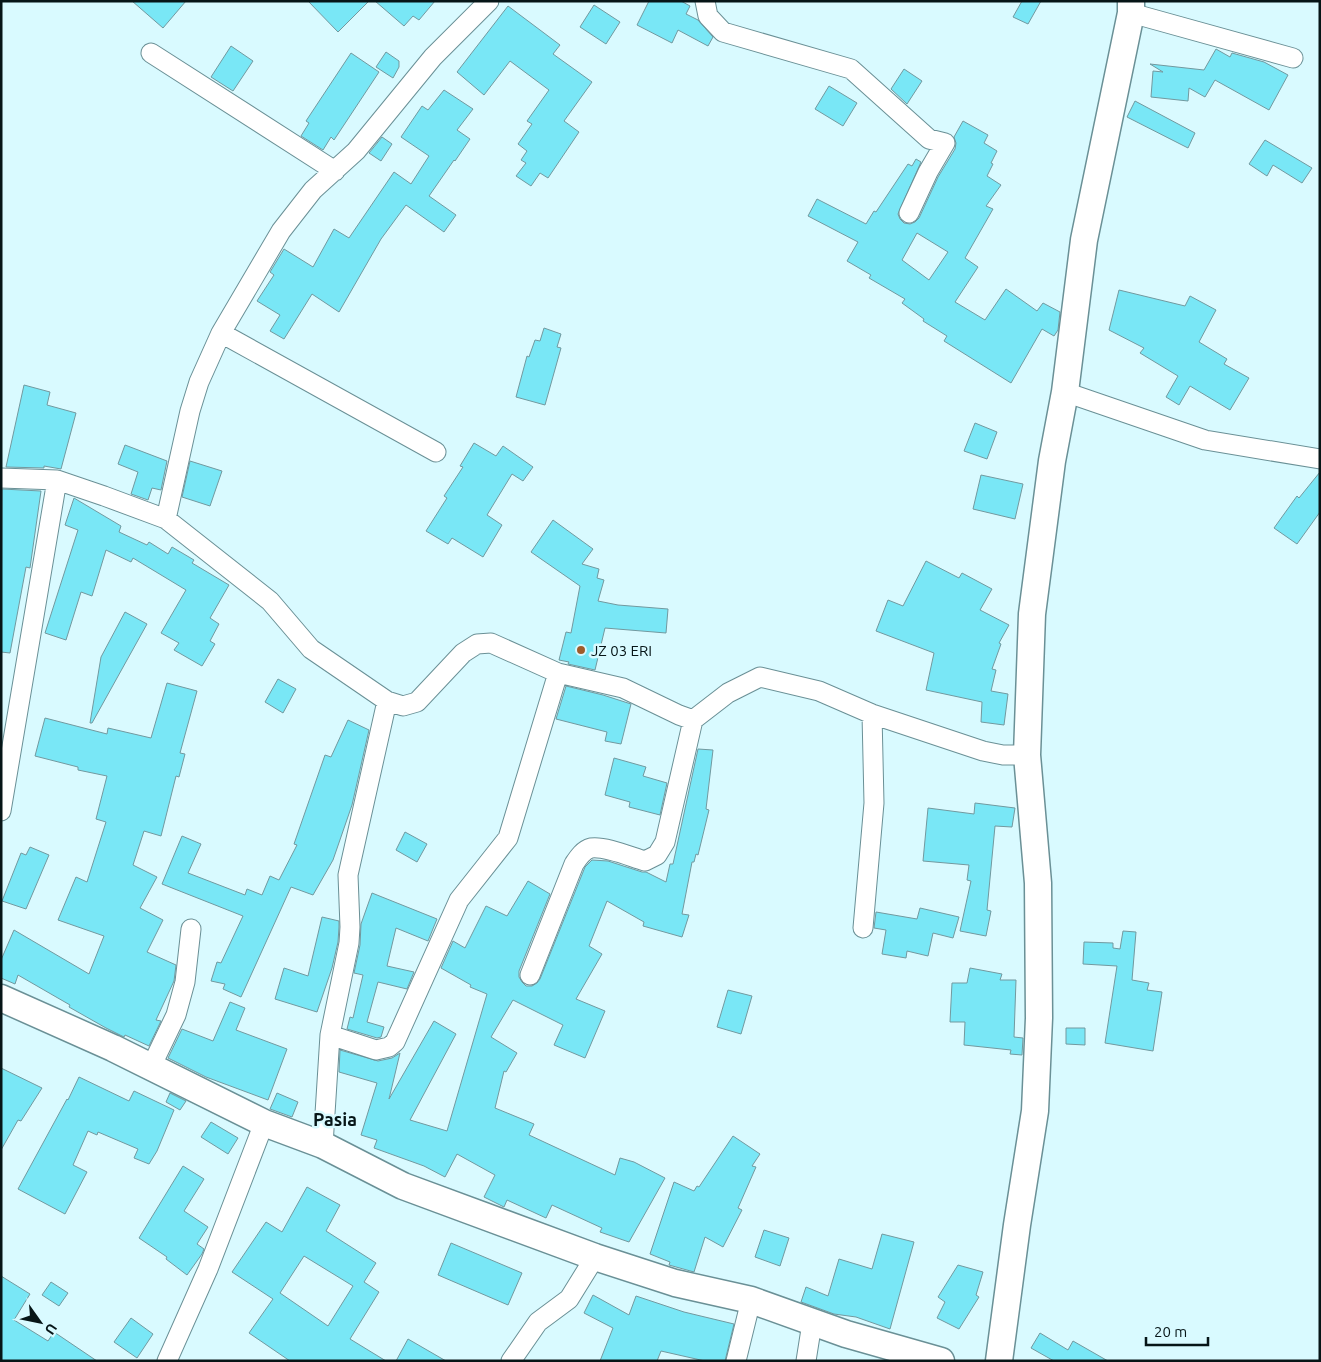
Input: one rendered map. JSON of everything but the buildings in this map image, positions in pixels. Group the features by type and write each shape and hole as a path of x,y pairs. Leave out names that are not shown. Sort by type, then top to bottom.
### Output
{"street":[{"path":"166,519 190,411 199,382 220,333 281,231 303,201 356,152 433,57 489,1"},
{"path":"705,1 708,16 722,32 852,69 929,139 945,142 928,172 909,213"},
{"path":"999,1361 1036,1102 1040,1018 1038,883 1027,755 1032,614 1052,461 1065,392 1084,240 1131,7 1292,58"},
{"path":"151,53 335,171"},
{"path":"220,333 436,452"},
{"path":"1065,392 1205,440 1320,459"},
{"path":"1,478 57,480 166,519 270,601 311,649 387,702 403,706 417,702 463,653 477,644 491,643 558,673 623,688 679,716 693,720"},
{"path":"1,811 57,480"},
{"path":"330,1034 376,1050 389,1047 395,1042 459,900 508,838 558,673"},
{"path":"530,975 574,864 580,854 590,848 605,849 645,861 657,855 665,842 693,720 728,693 760,677 819,690 872,714 983,751 1003,755 1027,755"},
{"path":"323,1145 330,1034 349,943 348,875 387,702"},
{"path":"863,928 874,803 872,714"},
{"path":"151,1067 178,1007 185,982 191,930"},
{"path":"1,998 114,1048 264,1123 323,1145 403,1186 595,1257 675,1283 751,1300 812,1323 941,1361"},
{"path":"167,1361 208,1269 264,1123"},
{"path":"511,1361 538,1322 569,1299 595,1257"},
{"path":"736,1361 751,1300"},
{"path":"806,1361 812,1323"}],"place":[{"name":"JZ 03 ERI","path":"581,650"}],"district":[{"name":"Pasia","path":"335,1119"}]}
